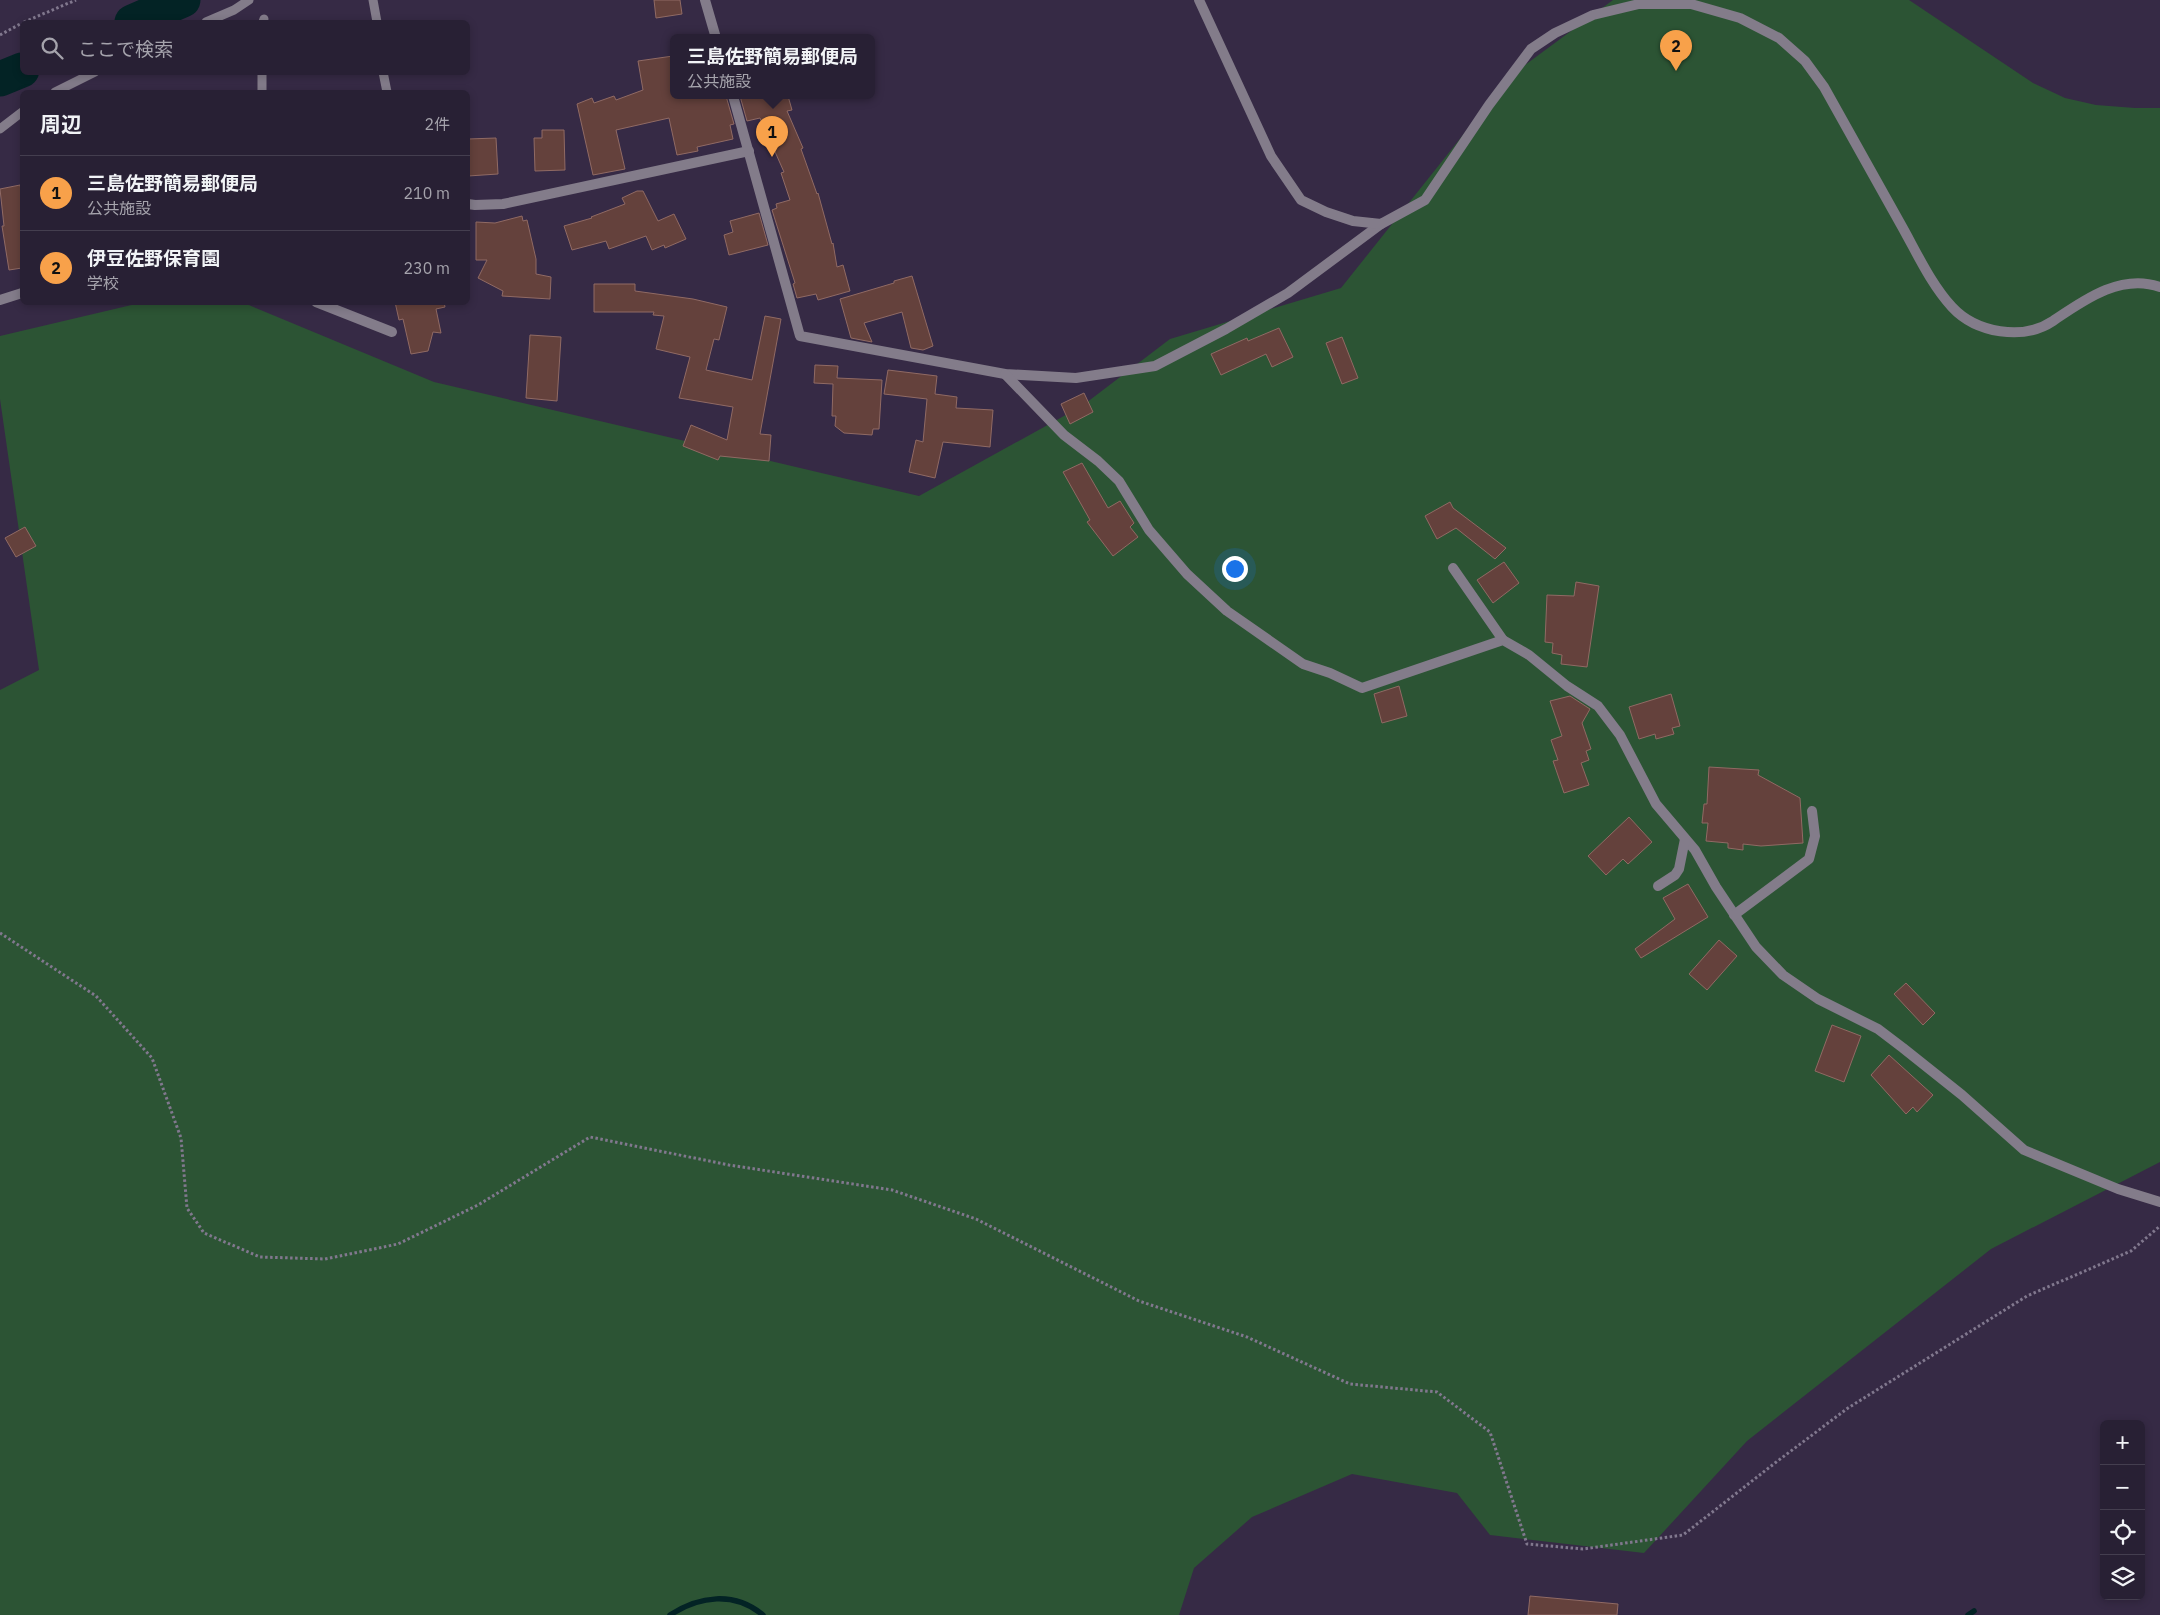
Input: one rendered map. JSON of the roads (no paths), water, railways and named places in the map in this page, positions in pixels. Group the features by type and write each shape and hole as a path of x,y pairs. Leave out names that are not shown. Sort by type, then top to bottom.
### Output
{"street":[{"path":"705,0 715,34"},
{"path":"1199,0 1270,156 1301,200 1326,212 1353,221 1381,224"},
{"path":"734,99 800,336 1005,374 1076,378 1155,366 1226,329 1288,293 1381,224 1425,200 1488,105 1531,50 1555,33 1592,15 1640,4 1661,2 1691,4 1740,18 1779,38 1805,61 1824,87 1931,278 1953,308 1980,327 2011,333 2043,328 2107,288 2143,284 2160,287"},
{"path":"470,204 476,206 503,204 749,151"},
{"path":"0,300 20,294"},
{"path":"324,305 392,332"},
{"path":"1005,374 1064,434 1098,461 1119,481 1149,530 1187,574 1227,611 1303,664 1330,673 1362,688 1503,640"},
{"path":"1453,568 1503,640 1529,655 1567,686 1598,706 1620,735 1656,804 1695,850 1756,948 1783,975 1818,998 1878,1029 1962,1095 2024,1150 2118,1190 2160,1202"},
{"path":"1734,914 1809,859 1815,836 1812,811"},
{"path":"1658,886 1675,875 1679,869 1685,839"}],"lane":[{"path":"211,20 234,10 249,0"},
{"path":"373,0 377,20"},
{"path":"59,90 89,75"},
{"path":"262,75 262,90"},
{"path":"384,75 387,90"},
{"path":"0,129 20,114"}],"waterway":[{"path":"137,20 183,0"},
{"path":"0,79 20,71"},
{"path":"670,1615 693,1604 716,1599 740,1602 752,1607 763,1615"},
{"path":"1968,1615 1974,1611"}],"place":[{"name":"伊豆佐野保育園","path":"1676,71"},
{"name":"三島佐野簡易郵便局","path":"772,157"}]}
